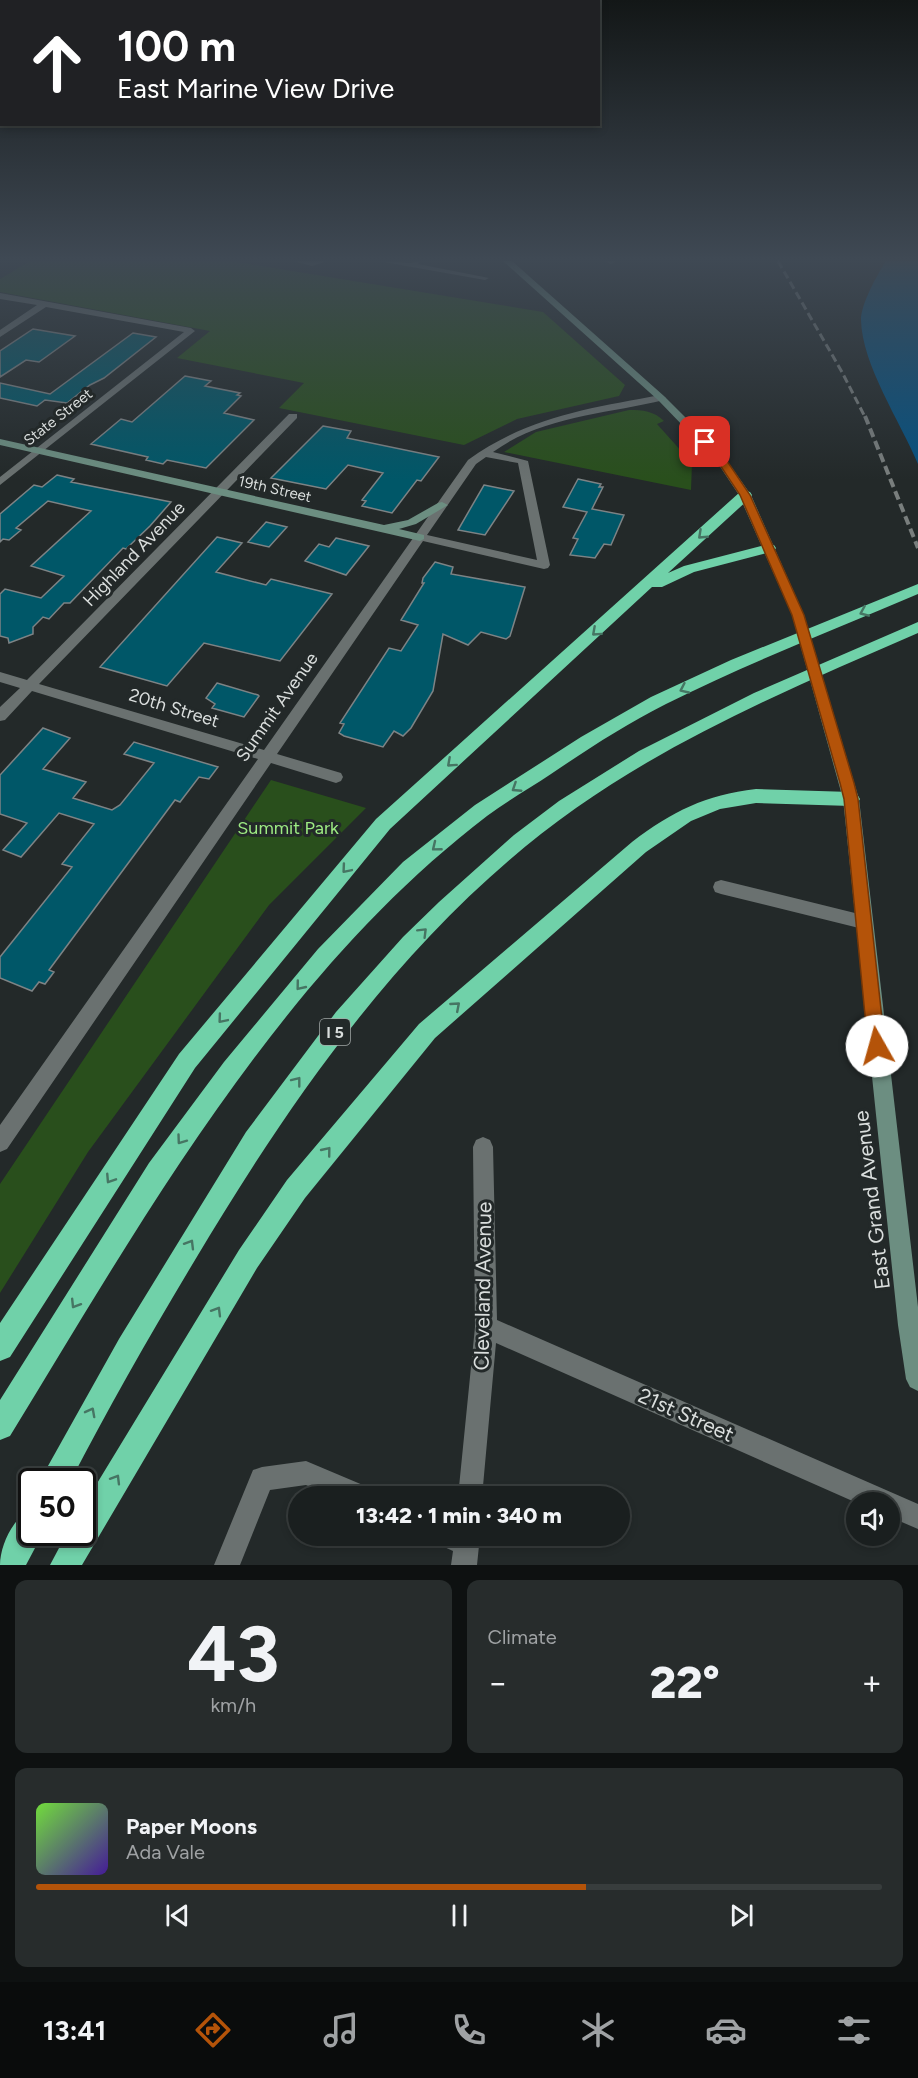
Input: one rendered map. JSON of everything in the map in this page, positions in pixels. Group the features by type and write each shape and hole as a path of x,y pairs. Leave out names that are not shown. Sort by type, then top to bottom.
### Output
{"highway":[{"path":"0,1347 187,1061 383,824 745,495"},
{"path":"639,593 688,569 769,548"},
{"path":"0,1426 158,1172 239,1061 325,955 410,868 482,810 587,741 637,713 737,664 918,589"},
{"name":"I 5","path":"62,1468 106,1385 228,1181 283,1099 367,992 420,934 491,866 561,809 661,745 745,702 918,627"},
{"path":"65,1565 248,1259 296,1189 428,1031 639,847 674,821 702,808 728,800 767,796 851,799"},
{"path":"9,1565 20,1546"}],"main road":[{"name":"East Grand Avenue","path":"589,334 661,398 719,457 745,495 798,615 851,799 909,1325 918,1379"},
{"name":"19th Street","path":"0,442 420,537"},
{"path":"382,529 412,522 442,505"}],"street":[{"name":"State Street","path":"0,482 186,334"},
{"name":"Summit Avenue","path":"0,1142 7,1118 267,756 472,462 506,437 547,422 661,398"},
{"name":"Highland Avenue","path":"0,716 293,416"},
{"name":"19th Street","path":"420,537 543,565 523,461 483,453"},
{"name":"20th Street","path":"0,676 336,777"},
{"path":"721,887 863,922"},
{"name":"Cleveland Avenue","path":"471,1486 486,1328 483,1147"},
{"name":"21st Street","path":"486,1328 860,1492"},
{"path":"227,1565 262,1479 306,1473 336,1486"},
{"path":"900,1509 918,1517"}],"green space":[{"path":"206,334 568,334 625,385 619,396 517,419 464,445 279,408 304,383 177,358"},
{"path":"629,410 648,412 664,421 657,424 692,463 691,490 504,452 536,432"},
{"name":"Summit Park","path":"271,780 366,808 269,905 88,1152 0,1293 0,1184"}],"water":[{"path":"863,334 918,334 918,464 883,393"}],"building":[{"path":"25,334 75,336 39,362 26,360 0,377 0,351"},
{"path":"132,334 156,337 104,378 90,385 67,403 45,400 37,406 0,398 0,383 50,394"},
{"path":"185,376 211,381 205,386 240,393 237,395 241,396 224,413 254,420 206,468 167,460 163,464 146,460 148,457 91,444 121,419 132,422"},
{"path":"323,426 351,431 347,438 439,457 421,481 417,480 392,513 362,506 366,501 362,500 383,473 348,465 326,489 271,478"},
{"path":"57,475 74,479 71,482 171,502 150,526 126,549 123,548 70,603 64,603 49,619 43,617 33,627 33,634 9,643 8,638 0,636 0,594 5,589 41,598 64,576 31,566 91,511 48,501 16,528 21,530 9,540 3,539 0,542 0,514 34,485 42,487"},
{"path":"578,479 601,484 599,487 603,487 592,509 624,515 611,545 604,544 595,558 570,555 578,539 573,538 587,512 563,507"},
{"path":"484,485 514,491 485,535 458,530"},
{"path":"266,522 287,527 269,547 248,542"},
{"path":"217,537 242,543 216,572 266,585 271,579 332,594 280,661 204,643 167,686 100,667"},
{"path":"336,538 369,546 346,575 305,561 319,544 329,547"},
{"path":"435,562 453,567 451,574 525,587 510,636 506,639 481,632 468,645 443,634 433,691 411,728 403,736 394,731 383,747 344,736 339,733 344,724 340,723 389,648 401,651 418,625 401,620 424,583 422,583 423,578"},
{"path":"217,683 259,696 244,717 212,708 215,704 206,698"},
{"path":"43,728 70,738 43,769 86,782 73,798 112,810 120,805 154,763 124,754 134,742 218,767 209,779 199,777 180,802 175,800 49,970 54,972 45,984 39,982 32,991 0,978 0,957 72,867 62,864 94,824 59,813 21,857 3,850 27,823 0,814 0,775"}],"railway":[{"path":"820,334 865,417"},
{"path":"865,416 918,548"}],"route":[{"path":"705,442 719,457 745,495 798,615 847,783 851,799 877,1046"}]}
